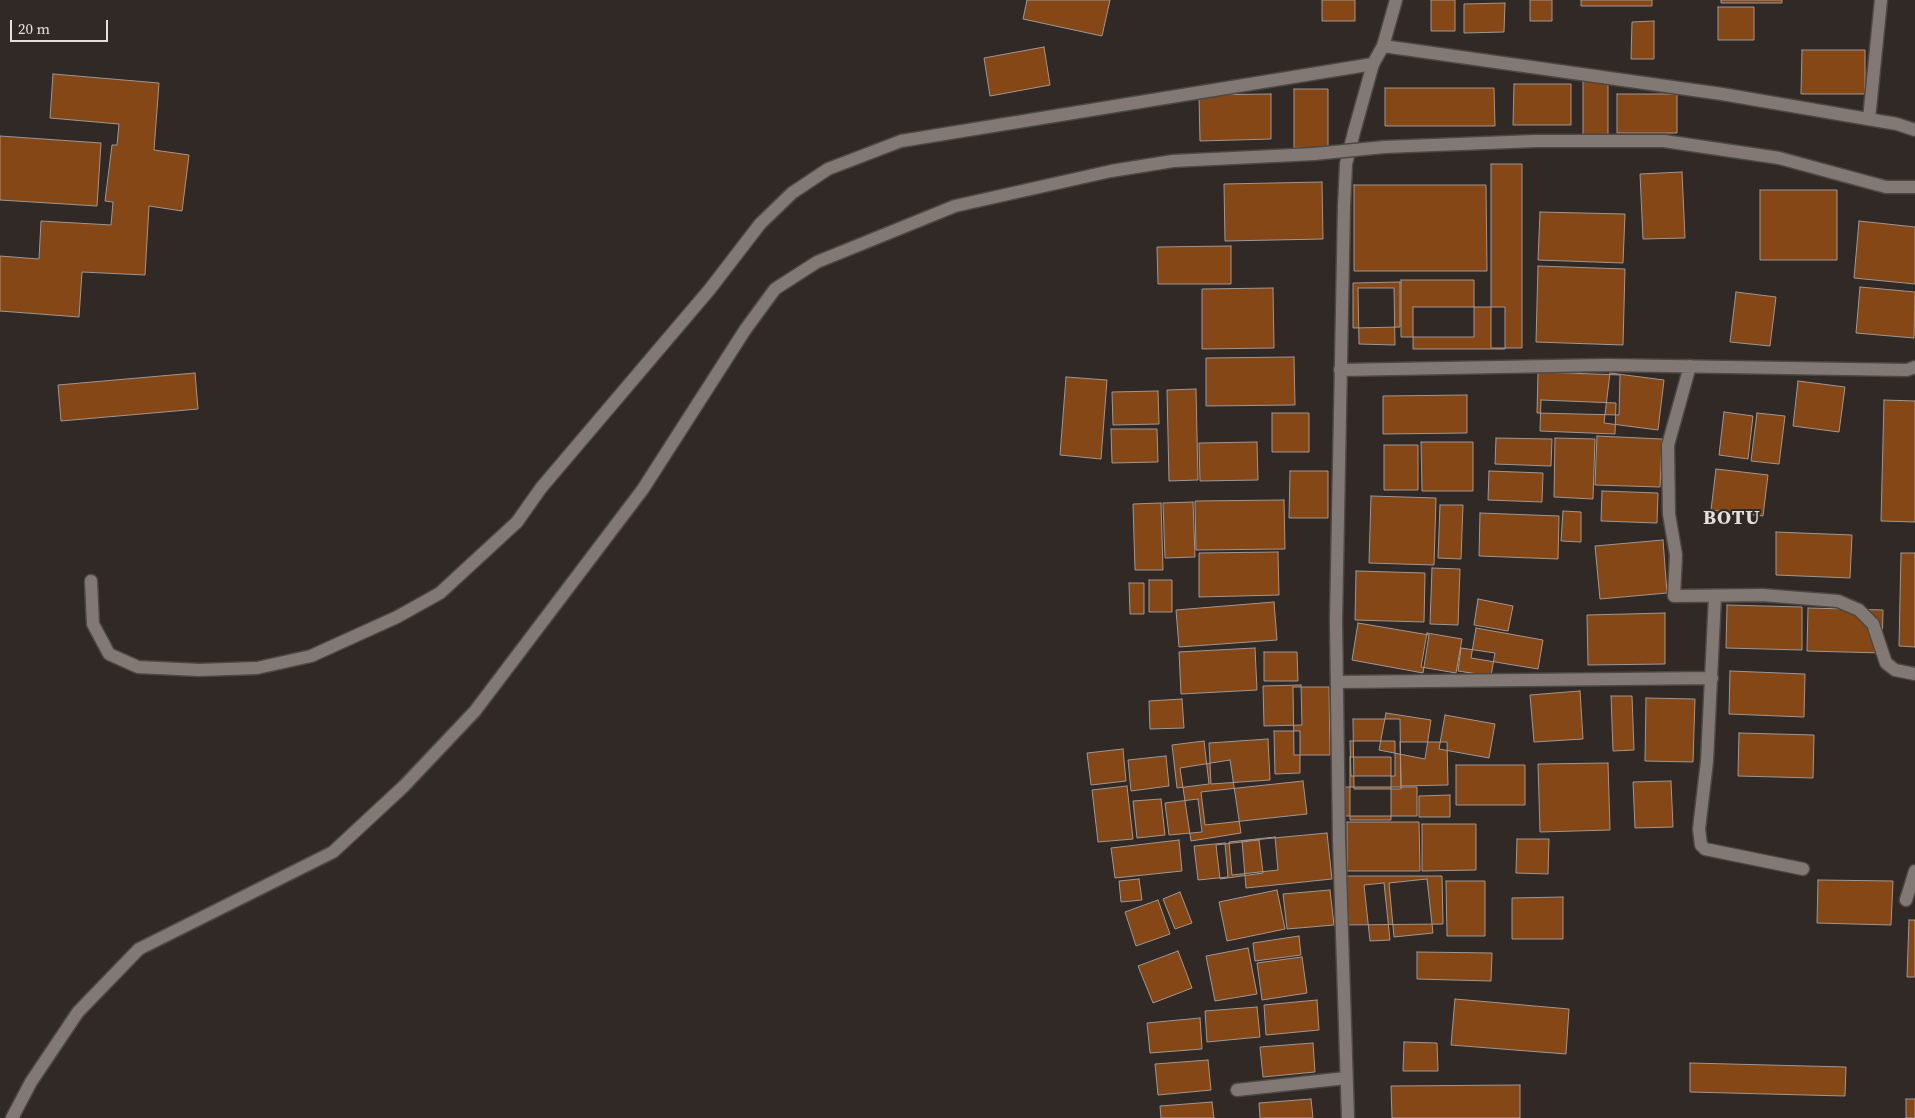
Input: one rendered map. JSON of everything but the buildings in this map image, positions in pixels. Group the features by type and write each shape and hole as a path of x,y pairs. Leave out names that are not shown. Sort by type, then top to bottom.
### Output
{"street":[{"path":"1348,1118 1337,682 1340,370 1346,164 1373,64 1383,46 1396,0"},
{"path":"1869,119 1882,0"},
{"path":"1383,46 1712,93 1897,124 1915,130"},
{"path":"91,581 93,624 109,654 138,668 199,670 257,668 311,656 397,617 440,593 517,522 542,488 710,289 760,224 792,192 828,169 901,141 1373,64"},
{"path":"12,1118 30,1082 78,1012 138,949 334,852 404,786 475,711 643,489 745,330 775,289 817,262 955,206 1111,171 1173,161 1314,154 1384,147 1535,142 1664,141 1779,158 1886,187 1915,187"},
{"path":"1340,370 1690,366 1908,370 1915,368"},
{"path":"1690,366 1668,445 1669,514 1676,556 1674,596 1762,595 1838,601 1858,610 1873,624 1886,664 1895,670 1915,674"},
{"path":"1715,596 1712,678 1699,829 1701,845 1705,850 1804,869"},
{"path":"1337,682 1712,678"},
{"path":"1906,900 1915,871"},
{"path":"1237,1090 1346,1078"}],"district":[{"name":"BOTU","path":"1732,519"}]}
